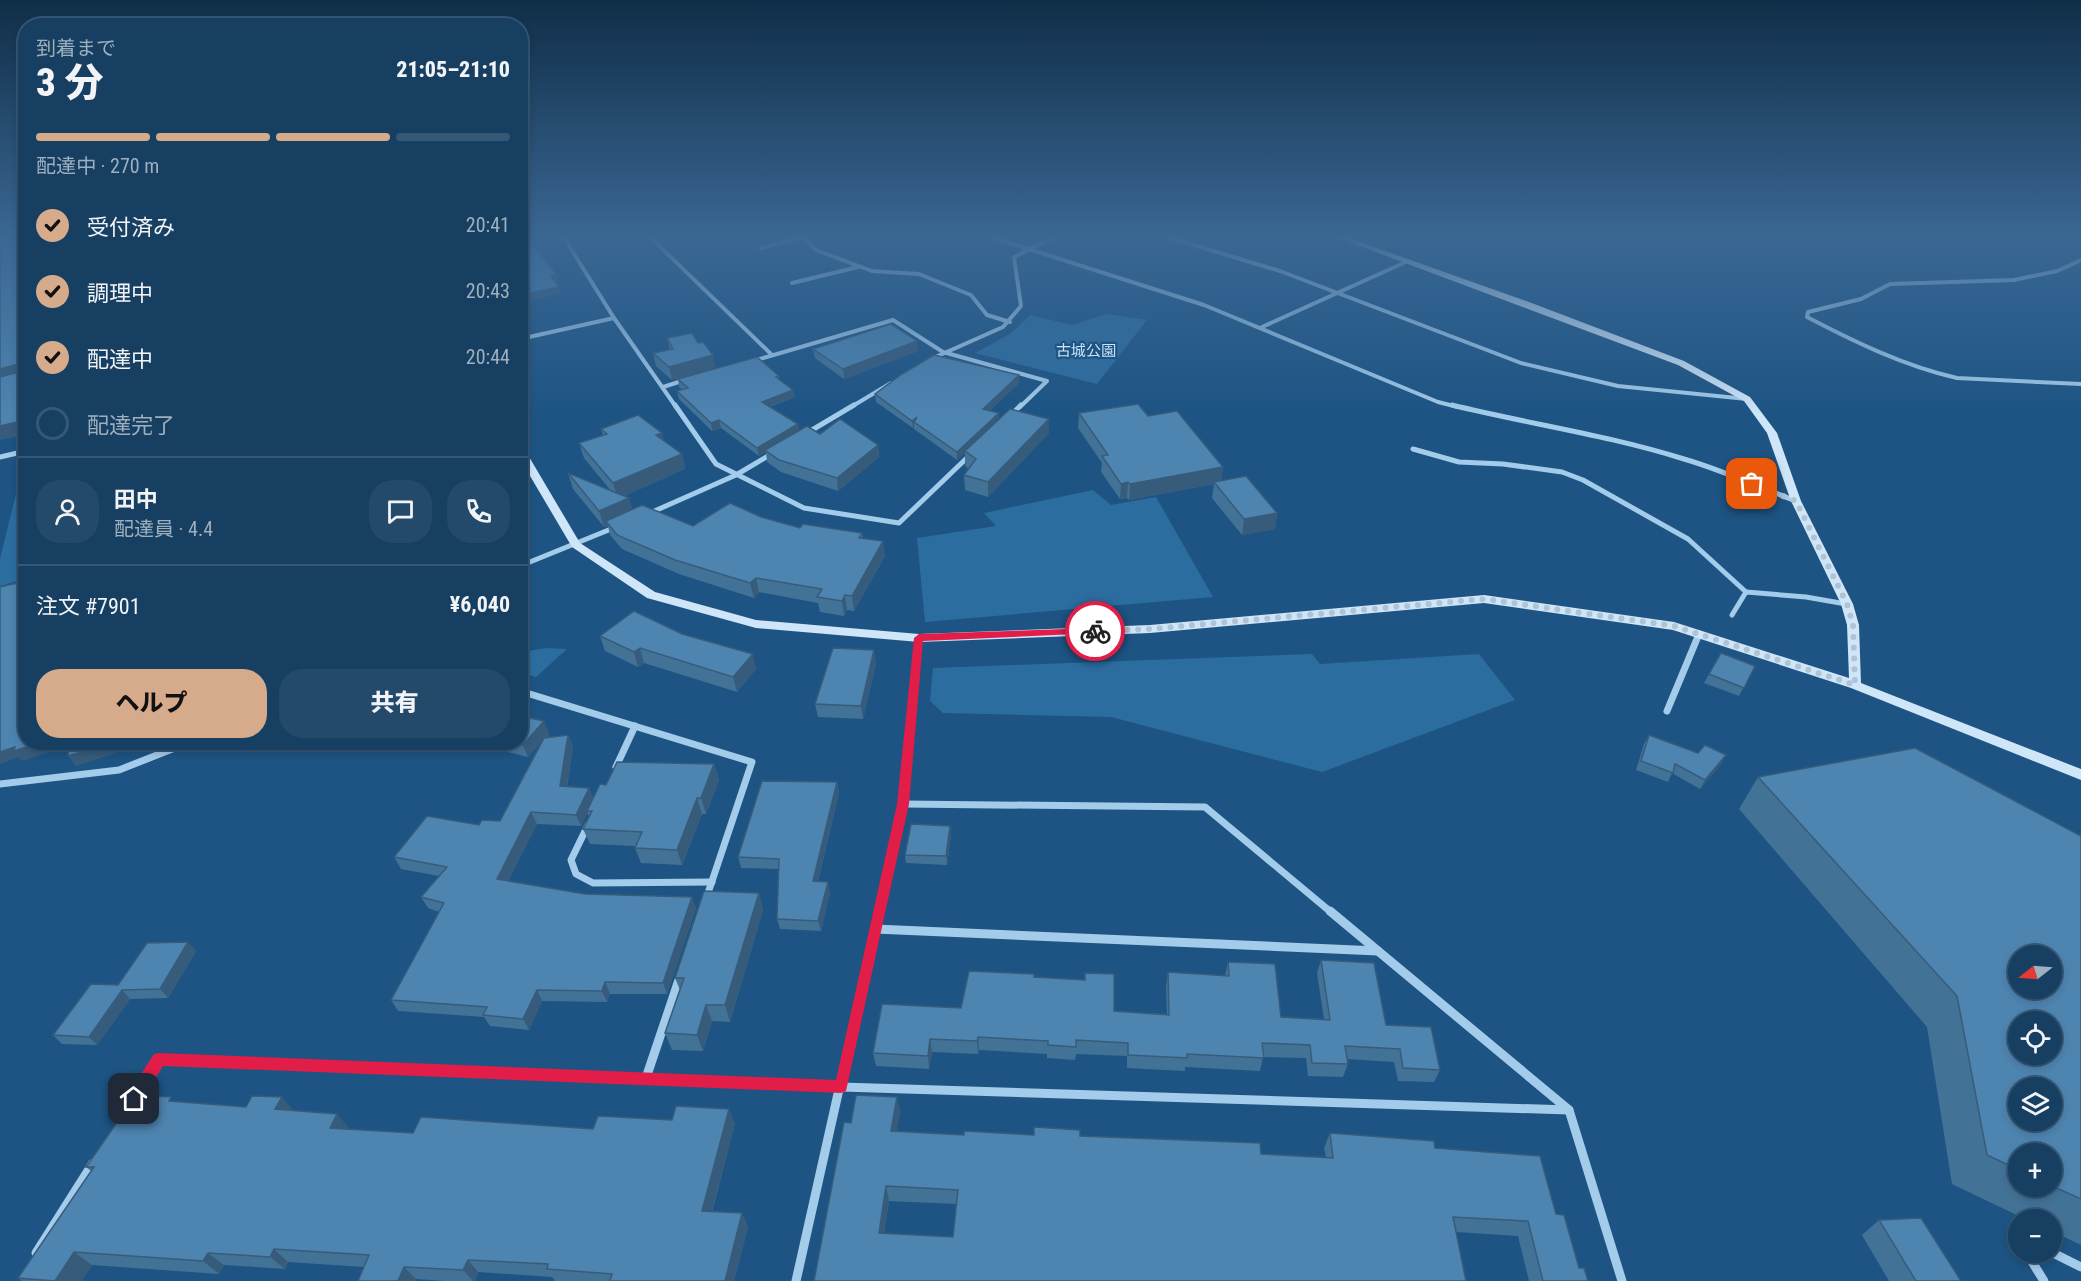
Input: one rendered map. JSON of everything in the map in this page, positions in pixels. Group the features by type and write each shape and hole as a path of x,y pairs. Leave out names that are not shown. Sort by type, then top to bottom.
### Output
{"street":[{"path":"600,296 716,464 804,508 899,523 973,452"},
{"path":"712,296 772,355"},
{"path":"972,296 987,315 1010,322"},
{"path":"923,364 943,352 986,335 1010,322 1021,306 1020,296"},
{"path":"1174,296 1262,327 1438,402 1508,419 1576,431 1685,459 1796,501"},
{"path":"1262,327 1335,296"},
{"path":"1344,296 1521,363 1618,386 1747,399"},
{"path":"1501,296 1681,363 1747,399 1772,433 1796,501 1847,604 1853,625 1855,685"},
{"path":"1867,296 1808,312 1807,317 1845,337 1939,375 1957,378 2081,384"},
{"path":"528,337 614,318"},
{"path":"750,361 893,320 943,352 1047,381 1006,420"},
{"path":"663,387 696,377"},
{"path":"805,434 894,381"},
{"path":"1413,449 1459,462 1503,464 1562,472 1583,480 1688,539 1746,592 1806,597 1847,604"},
{"path":"640,517 736,475 776,451"},
{"path":"0,457 18,453"},
{"path":"528,464 576,545 651,595 756,624 919,638 1150,629 1484,599 1674,626 1855,685 2081,775"},
{"path":"528,563 619,526"},
{"path":"1732,615 1746,592"},
{"path":"1667,711 1699,634"},
{"path":"796,1281 903,804 919,638"},
{"path":"528,693 752,762 704,904"},
{"path":"610,778 635,726"},
{"path":"0,784 119,770 170,750"},
{"path":"903,804 1205,807 1569,1110 1622,1281"},
{"path":"591,819 571,860 576,873 593,883 711,882"},
{"path":"875,930 1378,951"},
{"path":"646,1078 682,969"},
{"path":"127,1110 159,1059 841,1087 1569,1110"},
{"path":"31,1261 101,1150"},
{"path":"2062,1257 2081,1266"},
{"path":"2033,1263 2044,1281"}],"green space":[{"name":"古城公園","path":"1107,314 1147,320 1097,384 975,353 1010,334 1030,315 1072,325"},
{"path":"18,485 18,581 0,586 0,559"},
{"path":"1093,490 1111,505 1156,497 1213,597 925,622 917,538 996,526 984,513"},
{"path":"547,648 567,649 536,677 528,675 528,651"},
{"path":"1312,654 1320,664 1479,654 1515,700 1322,772 1111,717 943,713 930,701 933,668"}],"building":[{"path":"0,296 18,296 18,364 0,369"},
{"path":"891,324 917,341 843,369 813,349"},
{"path":"692,333 698,343 703,342 713,355 669,367 653,353 673,349 667,338"},
{"path":"934,355 1019,375 983,409 999,413 957,452 914,422 917,417 912,421 875,394"},
{"path":"757,357 779,376 776,377 793,390 762,402 798,424 757,448 719,420 711,423 677,391 688,388 678,379"},
{"path":"18,372 18,422 0,426 0,377"},
{"path":"1138,404 1148,416 1177,411 1223,467 1121,484 1102,456 1108,455 1079,413"},
{"path":"1010,409 1049,419 988,482 964,475 976,459 965,451"},
{"path":"638,415 662,433 656,435 682,454 613,483 579,443 607,434 601,429"},
{"path":"840,419 878,445 837,478 779,460 765,450 807,426 820,434"},
{"path":"568,473 629,498 599,511"},
{"path":"1246,476 1277,513 1244,519 1214,482"},
{"path":"730,503 761,517 800,528 803,524 862,533 859,538 883,541 852,596 845,595 842,601 817,597 822,589 756,578 750,583 675,560 617,535 606,521 642,505 693,526"},
{"path":"18,583 18,750 14,751 15,747 0,752 0,587"},
{"path":"634,611 682,634 753,654 733,677 640,648 634,652 600,636"},
{"path":"833,648 874,650 861,706 815,704"},
{"path":"1721,653 1755,666 1744,688 1709,674"},
{"path":"528,718 544,721 528,739"},
{"path":"568,735 560,786 589,788 576,815 531,812 497,879 585,894 692,897 663,983 605,982 602,991 537,990 523,1019 483,1015 487,1007 391,1000 444,903 421,897 447,867 394,857 427,816 479,825 482,820 500,821 544,738"},
{"path":"1649,735 1698,753 1705,745 1726,755 1705,780 1675,764 1673,773 1641,761"},
{"path":"1915,748 2081,836 2081,1199 2062,1190 2062,1143 2008,1143 2008,1165 1987,1155 1957,996 1758,777"},
{"path":"68,750 88,750 68,756"},
{"path":"617,762 714,764 701,798 697,798 677,850 635,848 642,832 583,829 592,811 587,811 600,784 606,785"},
{"path":"762,781 837,782 813,881 828,882 818,921 777,919 779,859 738,857"},
{"path":"911,824 950,826 946,856 905,855"},
{"path":"704,891 759,893 725,1005 706,1005 697,1035 665,1033 684,978 675,978"},
{"path":"188,942 160,989 122,990 89,1037 53,1035 91,984 118,985 147,943"},
{"path":"1321,960 1374,963 1386,1025 1431,1027 1440,1070 1403,1068 1400,1049 1345,1046 1348,1064 1312,1063 1310,1045 1262,1043 1264,1058 1187,1054 1187,1058 1128,1055 1128,1043 1076,1040 1076,1047 1048,1045 1048,1041 978,1037 977,1041 930,1039 928,1056 873,1053 882,1004 961,1008 969,971 1034,974 1034,977 1085,980 1085,973 1114,974 1114,1011 1169,1015 1168,972 1229,976 1228,962 1275,964 1281,1017 1330,1020"},
{"path":"136,1095 171,1097 169,1101 246,1107 252,1096 282,1097 275,1109 337,1114 330,1128 413,1133 421,1117 593,1129 598,1116 672,1120 676,1106 729,1109 702,1211 742,1213 725,1281 610,1281 612,1274 547,1269 548,1264 468,1260 463,1270 404,1267 398,1281 358,1281 369,1255 274,1249 270,1257 208,1253 203,1261 74,1252 55,1281 18,1278 94,1167 86,1167"},
{"path":"856,1095 897,1097 891,1131 964,1135 964,1131 1034,1135 1034,1127 1080,1130 1080,1136 1260,1143 1261,1154 1333,1158 1330,1133 1434,1141 1435,1148 1540,1156 1556,1214 1564,1215 1579,1268 1584,1268 1588,1281 1543,1281 1528,1221 1453,1217 1466,1281 814,1281 844,1122 851,1123","holes":["886,1186 958,1190 953,1237 879,1233"]},
{"path":"1921,1218 1961,1281 1916,1281 1879,1220"}],"way so far":[{"path":"1095,631 1150,629 1484,599 1674,626 1855,685 1853,625 1847,604 1796,501 1752,484"}],"route":[{"path":"134,1099 159,1059 841,1087 903,804 919,638 1095,631"}]}
